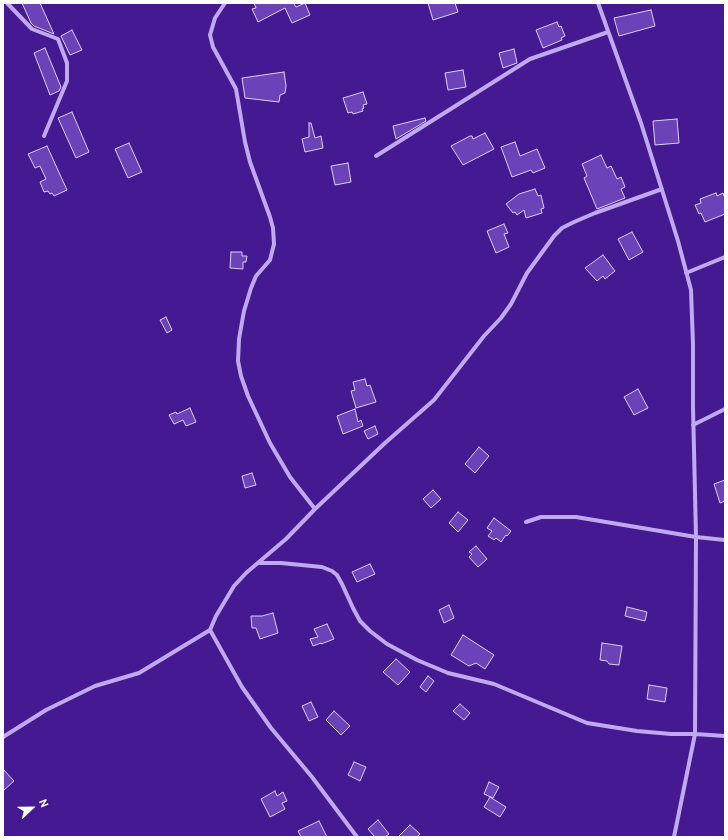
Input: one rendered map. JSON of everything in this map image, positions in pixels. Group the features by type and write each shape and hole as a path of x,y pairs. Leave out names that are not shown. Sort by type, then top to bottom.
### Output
{"street":[{"path":"8,3 32,30 58,39 67,63 67,81 44,136"},
{"path":"226,3 216,18 210,35 213,47 236,89 244,142 270,217 273,228 274,244 270,260 256,276 251,288 244,311 239,339 238,361 241,376 248,396 270,442 290,477 315,509"},
{"path":"598,3 630,89 662,189 691,290 696,537 695,734 674,837"},
{"path":"376,156 530,59 608,32"},
{"path":"3,737 46,710 95,686 139,673 210,630 216,616 234,586 246,573 286,539 315,509 385,443 434,400 484,336 501,318 511,304 527,273 554,236 562,228 595,213 662,189"},
{"path":"686,273 725,257"},
{"path":"693,425 725,408"},
{"path":"526,522 541,517 576,517 696,537 725,540"},
{"path":"259,563 281,563 322,567 332,570 342,584 360,621 370,631 393,647 417,660 448,673 494,684 587,723 637,731 725,736"},
{"path":"210,630 242,688 271,728 312,777 357,837"}],"building":[{"path":"22,3 40,3 54,34 34,26 31,23"},
{"path":"254,3 296,3 294,4 296,7 305,3 310,15 292,23 285,8 258,22 252,9 256,8"},
{"path":"428,3 455,3 458,12 433,20"},
{"path":"651,10 655,26 619,36 614,18"},
{"path":"557,22 559,27 561,26 565,36 561,38 562,40 543,48 536,30"},
{"path":"72,30 82,50 70,55 61,36"},
{"path":"45,48 61,87 59,91 50,95 34,53"},
{"path":"514,49 517,63 503,68 499,53"},
{"path":"463,70 466,87 448,90 445,73"},
{"path":"284,72 286,86 285,93 280,95 279,102 245,98 242,78"},
{"path":"363,92 367,104 363,105 363,111 353,114 352,112 348,113 343,98"},
{"path":"72,112 89,152 76,158 58,118"},
{"path":"425,118 426,121 396,139 393,126"},
{"path":"677,119 679,143 655,145 653,121"},
{"path":"309,123 311,123 315,138 321,136 323,148 305,152 302,139 309,137"},
{"path":"485,133 494,149 463,165 451,146 470,136 472,136 473,139"},
{"path":"515,142 520,156 537,149 545,168 533,173 531,170 512,177 501,147"},
{"path":"129,143 142,172 128,178 115,149"},
{"path":"47,146 67,190 54,196 48,191 44,192 40,182 46,179 40,166 35,168 28,154"},
{"path":"601,155 607,168 611,166 617,179 621,177 625,187 621,189 625,198 597,209 584,178 587,176 582,164"},
{"path":"348,163 351,182 335,185 331,166"},
{"path":"535,189 538,196 541,195 544,208 541,209 542,213 526,218 524,210 517,215 515,212 513,213 506,204 519,194"},
{"path":"716,193 717,196 723,193 725,198 725,214 705,222 695,205 701,203 700,199"},
{"path":"504,224 508,233 504,234 509,247 496,253 487,231"},
{"path":"632,232 643,252 629,260 618,239"},
{"path":"231,252 242,252 242,256 247,256 246,262 243,262 243,269 230,268"},
{"path":"603,255 615,271 605,279 603,276 597,281 585,268"},
{"path":"166,317 172,330 167,333 160,320"},
{"path":"365,379 367,386 370,385 376,402 356,408 351,391 355,390 353,382"},
{"path":"638,389 648,408 634,415 624,397"},
{"path":"190,408 196,422 186,426 183,420 174,424 169,415 176,412 177,414"},
{"path":"355,409 358,422 361,420 363,426 343,434 337,416"},
{"path":"375,426 378,434 368,439 364,431"},
{"path":"479,447 489,456 475,473 465,464"},
{"path":"252,473 256,485 245,488 242,476"},
{"path":"725,480 725,501 720,503 714,484"},
{"path":"433,490 441,499 431,508 423,499"},
{"path":"458,512 468,520 458,532 449,523"},
{"path":"494,518 511,531 501,542 496,538 494,540 488,536 492,531 487,528"},
{"path":"476,546 487,559 478,567 469,557 472,554 469,552"},
{"path":"370,564 375,574 357,582 352,572"},
{"path":"449,605 454,618 444,623 439,610"},
{"path":"627,607 647,612 645,621 625,616"},
{"path":"273,613 278,633 260,639 256,628 252,628 251,616 262,616"},
{"path":"327,624 334,639 313,646 310,639 318,637 314,629"},
{"path":"463,635 494,655 485,669 476,663 469,666 451,655"},
{"path":"602,643 622,646 619,665 609,664 607,661 600,660"},
{"path":"396,659 410,672 398,685 383,672"},
{"path":"428,676 434,681 426,692 420,687"},
{"path":"649,685 667,688 665,702 647,699"},
{"path":"311,702 318,717 309,721 302,706"},
{"path":"460,704 470,713 464,720 453,711"},
{"path":"334,711 350,726 341,735 326,720"},
{"path":"354,762 366,767 360,781 348,775"},
{"path":"3,769 14,781 3,791"},
{"path":"489,782 499,787 493,798 484,794"},
{"path":"275,791 277,796 283,792 287,801 282,803 285,809 270,817 261,799"},
{"path":"490,797 506,807 500,817 484,807"},
{"path":"378,820 389,834 385,837 375,837 368,829"},
{"path":"319,821 327,837 301,837 298,831"},
{"path":"410,825 420,834 417,837 398,837"}]}
